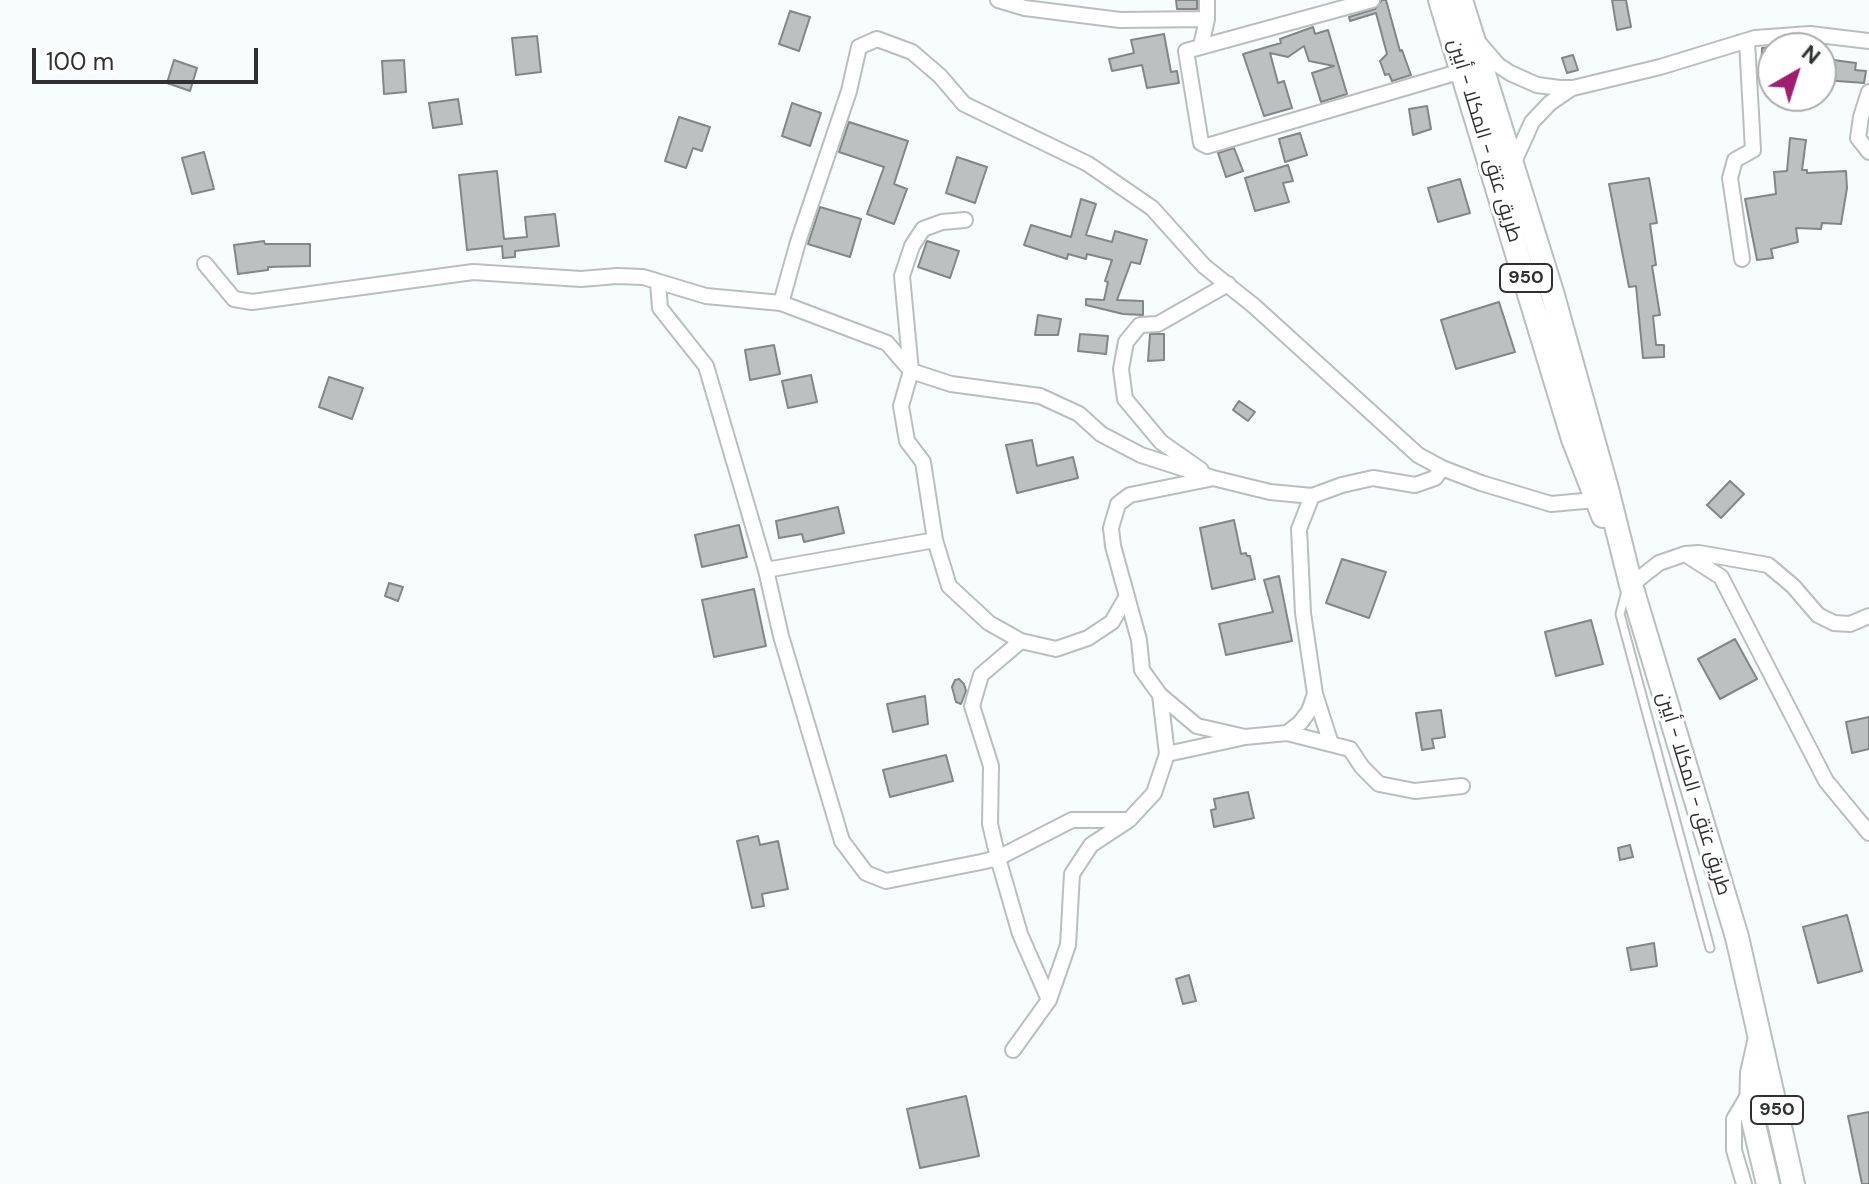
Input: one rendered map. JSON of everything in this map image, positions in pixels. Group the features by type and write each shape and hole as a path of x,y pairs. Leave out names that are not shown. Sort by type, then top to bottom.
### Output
{"main road":[{"name":"طريق عتق - المكلا - أبين","path":"1440,0 1573,439 1595,500 1622,553"},
{"name":"طريق عتق - المكلا - أبين","path":"1461,0 1573,365 1631,585 1737,937 1793,1184"},
{"name":"طريق عتق - المكلا - أبين","path":"1761,1037 1750,1092 1754,1132 1768,1184"}],"street":[{"path":"998,0 1025,8 1120,20 1207,19"},
{"path":"1201,46 1207,19 1207,0"},
{"path":"1372,0 1186,51 1201,143 1207,146 1462,71"},
{"path":"1472,35 1498,65 1523,80 1549,87 1573,88 1660,67 1747,41 1810,34 1869,41"},
{"path":"781,303 798,242 849,91 859,47 877,39 912,52 940,76 964,104 1088,164 1152,208 1204,266 1418,455 1481,483 1551,504 1595,500"},
{"path":"1742,259 1730,178 1735,160 1753,150 1747,41"},
{"path":"1513,164 1532,122 1550,103 1573,88"},
{"path":"1869,92 1858,138 1869,152"},
{"path":"965,220 942,222 923,229 912,246 902,276 911,371 901,406 907,441 923,462 935,540 949,586 989,623 1021,641 1056,649 1088,638 1112,622 1127,596"},
{"path":"205,264 234,299 252,302 473,272 581,279 643,277 706,296 781,303 887,343 911,371 951,384 1040,396 1079,414 1101,434 1141,455 1270,492 1312,496 1373,478 1415,485 1435,478 1442,468"},
{"path":"658,282 660,308 706,366 842,841 866,873 886,881 998,858 1072,820 1129,820"},
{"path":"1213,478 1161,442 1125,399 1121,369 1126,342 1140,325 1158,324 1228,284"},
{"path":"1213,478 1130,495 1118,504 1111,528 1139,640 1142,670 1160,695 1197,726 1245,737"},
{"path":"1312,496 1299,529 1303,613 1315,694 1331,744"},
{"path":"766,570 935,540"},
{"path":"1631,585 1659,563 1685,554 1699,553 1768,565 1793,586 1818,615 1834,623 1850,624 1869,616"},
{"path":"1685,554 1721,577 1826,781 1869,833"},
{"path":"1021,641 981,675 972,706 991,766 990,824 998,858 1020,934 1049,1000"},
{"path":"1287,733 1309,711 1315,694"},
{"path":"1013,1050 1049,1000 1068,945 1072,874 1091,845 1129,820 1154,793 1167,754 1160,695"},
{"path":"1167,754 1245,737 1287,733 1350,749 1379,784 1415,791 1462,786"},
{"path":"1744,1184 1734,1150 1734,1119 1750,1092"}],"lane":[{"path":"1631,585 1622,599 1620,614 1710,948"}],"building":[{"path":"1176,0 1197,0 1197,9 1177,9"},
{"path":"1382,0 1386,0 1400,51 1411,75 1392,81 1389,74 1385,75 1380,61 1387,54 1376,13 1350,21 1349,17 1375,9"},
{"path":"1612,0 1626,0 1631,27 1617,30"},
{"path":"790,11 810,17 799,51 779,44"},
{"path":"1313,27 1315,34 1328,30 1347,94 1321,102 1312,73 1334,66 1309,61 1304,46 1288,57 1270,53 1278,83 1284,81 1292,108 1264,116 1243,54 1281,43 1280,39"},
{"path":"1164,34 1171,72 1177,71 1179,83 1147,88 1142,65 1112,71 1109,59 1134,53 1131,40"},
{"path":"537,36 541,72 516,75 512,38"},
{"path":"1573,55 1578,70 1567,73 1562,58"},
{"path":"174,60 197,68 190,91 167,83"},
{"path":"404,60 406,92 384,94 382,61"},
{"path":"1837,60 1856,63 1855,70 1866,71 1864,83 1837,81"},
{"path":"458,99 462,124 433,128 429,103"},
{"path":"792,103 821,113 810,146 782,136"},
{"path":"1427,106 1431,129 1413,135 1409,109"},
{"path":"679,117 710,127 702,151 693,148 686,168 665,161"},
{"path":"849,122 908,141 894,184 907,189 894,224 867,214 884,167 839,152"},
{"path":"1300,133 1307,155 1285,162 1279,139"},
{"path":"1790,138 1806,140 1802,170 1807,170 1807,173 1846,171 1847,188 1841,224 1822,223 1821,229 1796,228 1798,242 1771,249 1773,258 1757,260 1745,199 1776,194 1774,172 1787,171"},
{"path":"1234,148 1243,171 1226,177 1218,153"},
{"path":"204,152 214,189 192,194 182,158"},
{"path":"957,157 987,167 975,203 946,193"},
{"path":"1288,165 1293,181 1283,183 1289,202 1255,211 1245,178"},
{"path":"497,171 504,239 527,237 525,217 555,214 559,246 515,251 515,257 503,258 502,246 467,250 459,175"},
{"path":"1649,178 1657,223 1650,224 1656,265 1652,266 1660,315 1653,316 1656,345 1664,345 1664,357 1643,358 1636,286 1629,287 1609,184"},
{"path":"1460,179 1470,213 1438,222 1428,188"},
{"path":"1081,199 1096,204 1086,235 1112,242 1115,231 1147,240 1140,264 1131,262 1117,300 1143,301 1143,315 1123,314 1086,305 1086,299 1104,300 1108,282 1105,281 1112,260 1087,254 1086,259 1068,254 1067,259 1024,245 1031,225 1071,237"},
{"path":"820,207 861,219 850,257 808,244"},
{"path":"264,241 265,244 310,244 310,266 268,267 268,270 238,274 234,245"},
{"path":"927,241 959,251 950,278 918,267"},
{"path":"1499,302 1515,352 1456,369 1441,320"},
{"path":"1038,315 1061,319 1058,335 1035,335"},
{"path":"1080,334 1108,336 1106,354 1078,351"},
{"path":"1150,334 1164,334 1164,360 1148,361"},
{"path":"774,345 780,374 750,380 745,350"},
{"path":"811,375 817,402 788,408 782,381"},
{"path":"329,377 363,388 352,419 319,407"},
{"path":"1239,401 1255,412 1248,421 1233,410"},
{"path":"1032,440 1037,466 1073,457 1078,478 1017,493 1006,445"},
{"path":"1730,481 1744,494 1721,518 1707,505"},
{"path":"838,507 844,533 804,542 802,534 779,538 776,521"},
{"path":"1234,520 1241,554 1250,556 1255,579 1212,589 1200,528"},
{"path":"739,525 747,557 702,567 695,535"},
{"path":"1342,559 1386,572 1369,618 1326,603"},
{"path":"1279,576 1292,641 1226,655 1219,624 1273,612 1264,580"},
{"path":"389,583 403,587 398,601 385,596"},
{"path":"754,589 766,646 714,657 702,600"},
{"path":"1591,620 1603,664 1556,676 1545,632"},
{"path":"1735,639 1757,679 1720,699 1698,659"},
{"path":"959,679 966,691 961,704 956,702 952,687"},
{"path":"925,696 928,724 893,732 887,704"},
{"path":"1441,710 1445,737 1432,739 1434,748 1422,750 1416,713"},
{"path":"1869,717 1869,749 1852,753 1846,722"},
{"path":"946,755 953,781 890,797 883,770"},
{"path":"1248,792 1254,818 1214,827 1211,810 1216,809 1214,799"},
{"path":"758,836 760,845 778,841 788,889 762,894 764,906 752,908 737,841"},
{"path":"1630,845 1633,857 1620,860 1618,848"},
{"path":"1847,915 1862,971 1818,983 1803,927"},
{"path":"1654,943 1657,966 1631,970 1627,948"},
{"path":"1189,975 1196,1001 1183,1004 1176,979"},
{"path":"966,1096 979,1156 920,1168 907,1109"},
{"path":"1869,1112 1869,1184 1862,1184 1848,1116"}]}
